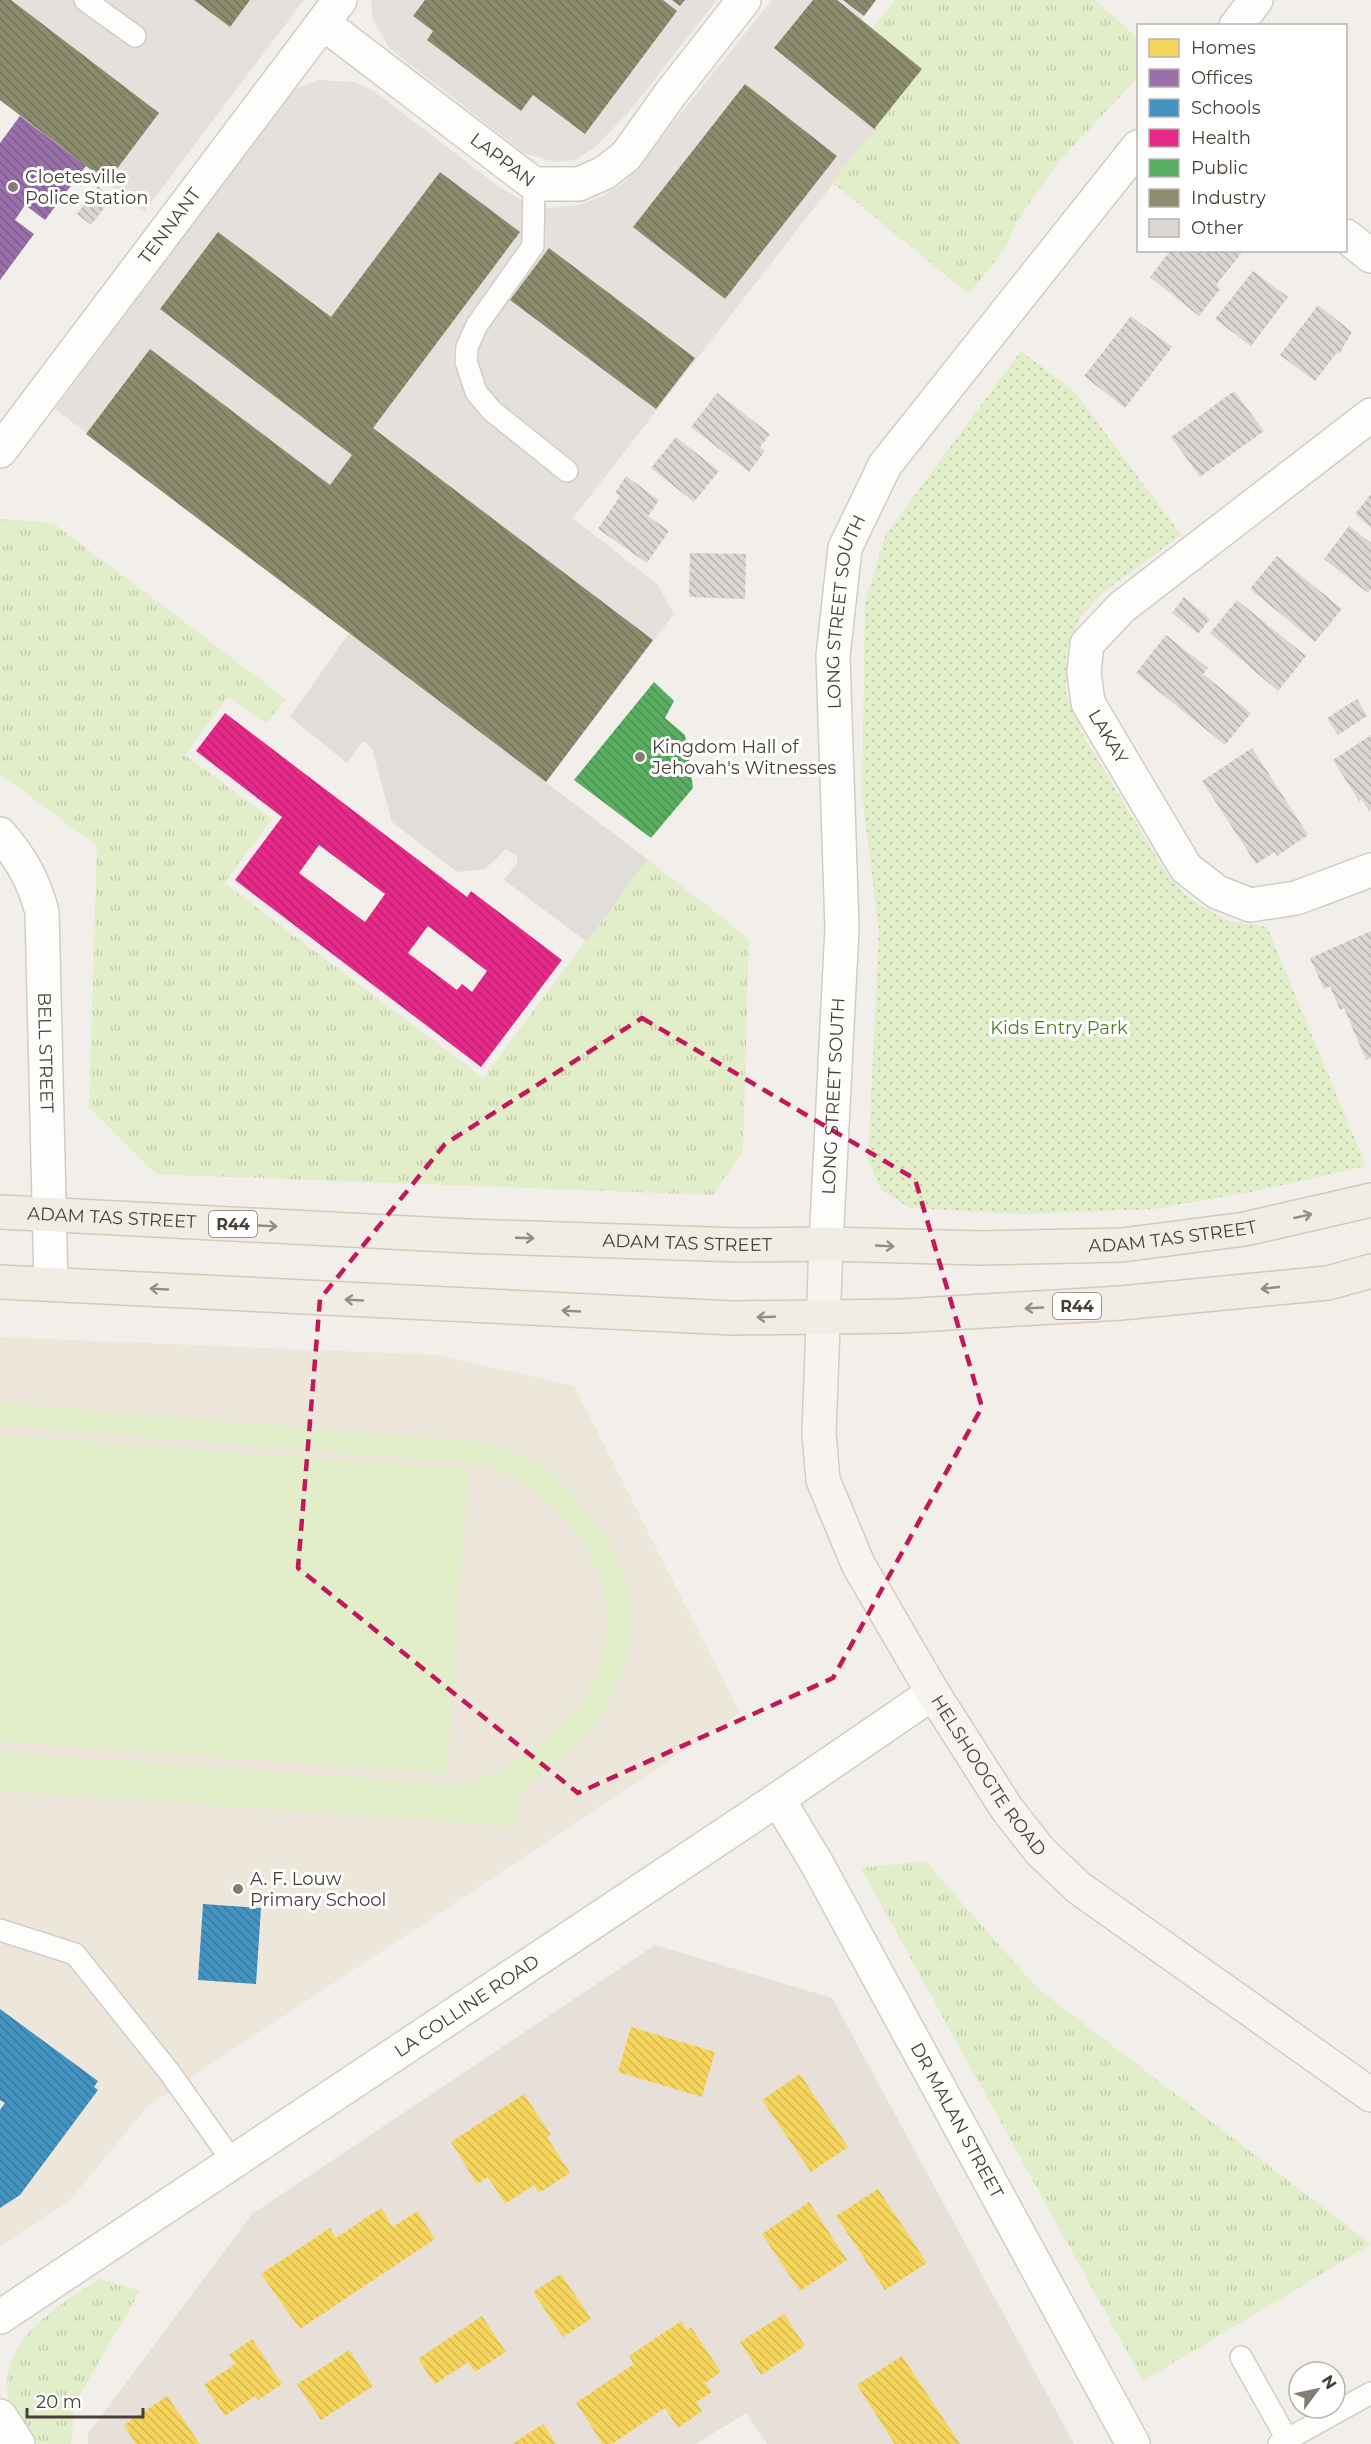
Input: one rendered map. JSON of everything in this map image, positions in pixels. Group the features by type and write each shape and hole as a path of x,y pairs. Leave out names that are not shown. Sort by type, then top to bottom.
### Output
{"main road":[{"name":"ADAM TAS STREET","path":"0,1212 466,1236 740,1245 826,1244 981,1248 1122,1245 1245,1229 1371,1200"},
{"name":"HELSHOOGTE ROAD","path":"826,1244 819,1433 823,1480 858,1564 933,1693 1007,1809 1040,1851 1079,1888 1371,2095"},
{"name":"R44","path":"0,1282 732,1318 901,1316 1121,1303 1328,1282 1371,1271"}],"street":[{"name":"LAPPAN","path":"331,12 534,184 579,184 604,172 626,156 671,93 744,0"},
{"path":"1238,24 1256,0"},
{"name":"TENNANT","path":"0,451 331,12"},
{"name":"LONG STREET SOUTH","path":"826,1244 842,928 833,656 845,548 885,465 1137,148"},
{"path":"1347,237 1371,256"},
{"name":"LAKAY","path":"1371,415 1122,607 1087,644 1084,672 1088,703 1186,867 1217,892 1250,905 1296,898 1371,870"},
{"name":"BELL STREET","path":"0,834 18,855 34,883 42,912 51,1283"},
{"name":"LA COLLINE ROAD","path":"0,2317 778,1799 933,1693"},
{"name":"DR MALAN STREET","path":"778,1799 822,1872 1133,2444"},
{"path":"0,2416 18,2444"}],"lane":[{"path":"85,0 135,36"},
{"path":"534,184 533,246 477,325 467,347 466,361 476,392 492,411 567,471"},
{"path":"0,1930 75,1954 170,2073 233,2162"},
{"path":"1241,2357 1283,2442 1311,2436 1371,2393"}],"highlighted area":[{"path":"642,1018 915,1179 982,1407 833,1678 578,1793 298,1568 320,1299 445,1144"}],"shaded area":[{"path":"0,0 304,0 144,212 0,100"},
{"path":"371,0 717,0 628,113 594,148 575,160 555,162 524,153 389,48 373,19"},
{"path":"772,0 876,0 861,20 922,69 573,518 657,584 674,614 546,782 55,409 290,91 318,80 355,82 374,91 498,186 525,202 550,208 578,205 603,196 627,180"},
{"path":"349,633 647,859 587,942 504,880 517,863 517,856 506,849 485,869 457,872 392,822 372,749 366,743 362,742 347,763 290,717"},
{"name":"A. F. Louw Primary School","path":"0,1337 438,1355 574,1386 740,1713 147,2107 70,2200 0,2246"},
{"path":"655,1945 832,1998 1074,2444 767,2444 746,2413 696,2444 88,2444 88,2434 252,2214"}],"green space":[{"path":"895,0 1095,0 1137,38 1137,79 1060,160 1017,221 1006,247 969,294 832,182 922,69 872,29"},
{"name":"Kids Entry Park","path":"1021,351 1075,392 1181,535 1105,591 1080,617 1066,652 1066,693 1084,737 1169,878 1193,901 1228,921 1267,927 1366,1166 1256,1191 1154,1209 1020,1214 910,1208 881,1190 868,1159 879,931 862,794 865,602 886,534"},
{"path":"0,519 53,523 286,699 267,723 228,696 185,755 272,819 224,883 483,1078 647,859 749,939 743,1150 713,1195 156,1174 89,1107 97,846 0,774"},
{"path":"0,1403 490,1443 530,1459 557,1477 591,1516 619,1560 627,1582 632,1603 629,1648 621,1672 601,1715 586,1738 574,1750 520,1790 517,1826 0,1791 0,1752 444,1784 484,1777 530,1751 582,1700 600,1663 607,1626 604,1590 591,1556 571,1525 544,1498 512,1478 475,1464 0,1425"},
{"path":"0,1435 468,1469 447,1774 0,1741"},
{"path":"925,1861 1037,1988 1371,2244 1143,2381 861,1868"},
{"path":"99,2279 140,2291 75,2403 71,2444 38,2444 17,2416 8,2398 8,2376 13,2357 23,2341 51,2312"}],"building: Homes":[{"path":"631,2027 715,2052 702,2097 618,2072"},
{"path":"800,2074 848,2147 811,2172 762,2100"},
{"path":"524,2094 551,2135 547,2137 570,2173 539,2193 534,2185 505,2204 488,2177 477,2184 451,2142"},
{"path":"878,2189 927,2263 885,2290 836,2216"},
{"path":"809,2202 847,2260 800,2291 762,2234"},
{"path":"381,2208 393,2227 417,2211 435,2239 300,2329 261,2274 330,2228 336,2238"},
{"path":"561,2274 591,2319 563,2337 533,2292"},
{"path":"784,2314 805,2346 761,2375 740,2342"},
{"path":"482,2316 506,2352 475,2372 468,2362 435,2384 418,2359"},
{"path":"681,2321 687,2330 691,2327 721,2372 705,2383 712,2392 696,2402 702,2411 678,2428 665,2408 612,2444 603,2444 576,2403 634,2364 629,2356"},
{"path":"252,2339 282,2384 258,2400 255,2396 225,2416 204,2385 235,2364 229,2355"},
{"path":"349,2350 373,2386 321,2420 297,2384"},
{"path":"902,2356 960,2444 895,2444 857,2385"},
{"path":"167,2396 200,2444 136,2444 124,2425"},
{"path":"543,2424 556,2444 512,2444"}],"building: Offices":[{"path":"20,116 86,166 45,220 25,205 15,220 34,234 0,280 0,143"}],"building: Schools":[{"path":"203,1904 261,1908 256,1984 198,1980"},
{"path":"0,2009 98,2081 94,2087 98,2090 20,2195 0,2208 0,2110 5,2103 0,2100"}],"building: Health":[{"path":"225,713 467,897 471,891 562,960 481,1067 235,880 282,817 196,751","holes":["319,845 385,894 365,922 299,873","428,926 487,971 472,992 462,984 457,990 408,953"]}],"building: Public":[{"name":"Kingdom Hall of Jehovah's Witnesses","path":"654,682 674,701 665,718 685,735 693,788 651,838 574,780"}],"building: Industry":[{"path":"0,0 11,0 159,113 107,182 0,100"},
{"path":"194,0 250,0 230,27"},
{"path":"425,0 663,0 677,11 585,134 533,95 521,111 427,40 433,31 413,16"},
{"path":"672,0 685,0 680,6"},
{"path":"813,0 837,0 922,69 874,129 774,48"},
{"path":"843,0 876,0 864,16"},
{"path":"745,84 837,156 725,299 633,227"},
{"path":"440,172 520,232 373,428 653,640 546,782 86,434 150,349 330,485 352,455 160,309 218,232 331,317"},
{"path":"549,248 695,358 656,409 510,300"}],"building: Other":[{"path":"98,186 112,198 91,225 77,214"},
{"path":"1169,252 1178,254 1180,252 1242,252 1216,285 1220,289 1199,316 1150,277"},
{"path":"1253,271 1288,297 1251,346 1215,319"},
{"path":"1318,305 1352,332 1339,354 1337,352 1315,381 1280,355"},
{"path":"1131,316 1172,347 1125,408 1084,376"},
{"path":"1234,391 1264,431 1200,477 1171,437"},
{"path":"717,393 770,434 760,447 765,451 749,472 691,427"},
{"path":"676,437 719,471 694,502 651,468"},
{"path":"626,476 659,500 648,516 669,531 647,563 598,529 620,496 615,493"},
{"path":"1371,494 1371,528 1355,514"},
{"path":"1349,526 1371,543 1371,589 1368,593 1324,559"},
{"path":"690,553 746,554 745,599 689,597"},
{"path":"1277,556 1342,609 1315,642 1250,589"},
{"path":"1184,597 1210,619 1198,634 1172,613"},
{"path":"1237,600 1306,656 1278,691 1210,633"},
{"path":"1166,635 1208,668 1203,674 1251,713 1225,745 1136,673"},
{"path":"1357,699 1367,716 1338,735 1327,718"},
{"path":"1371,735 1371,809 1369,811 1362,799 1359,801 1333,760"},
{"path":"1252,748 1308,835 1277,856 1275,852 1256,864 1202,781"},
{"path":"1371,931 1371,1058 1366,1060 1344,1008 1340,1010 1330,986 1324,989 1310,958"}],"place":[{"name":"Cloetesville Police Station","path":"13,187"},
{"name":"Kingdom Hall of Jehovah's Witnesses","path":"640,757"},
{"name":"A. F. Louw Primary School","path":"238,1889"}]}
